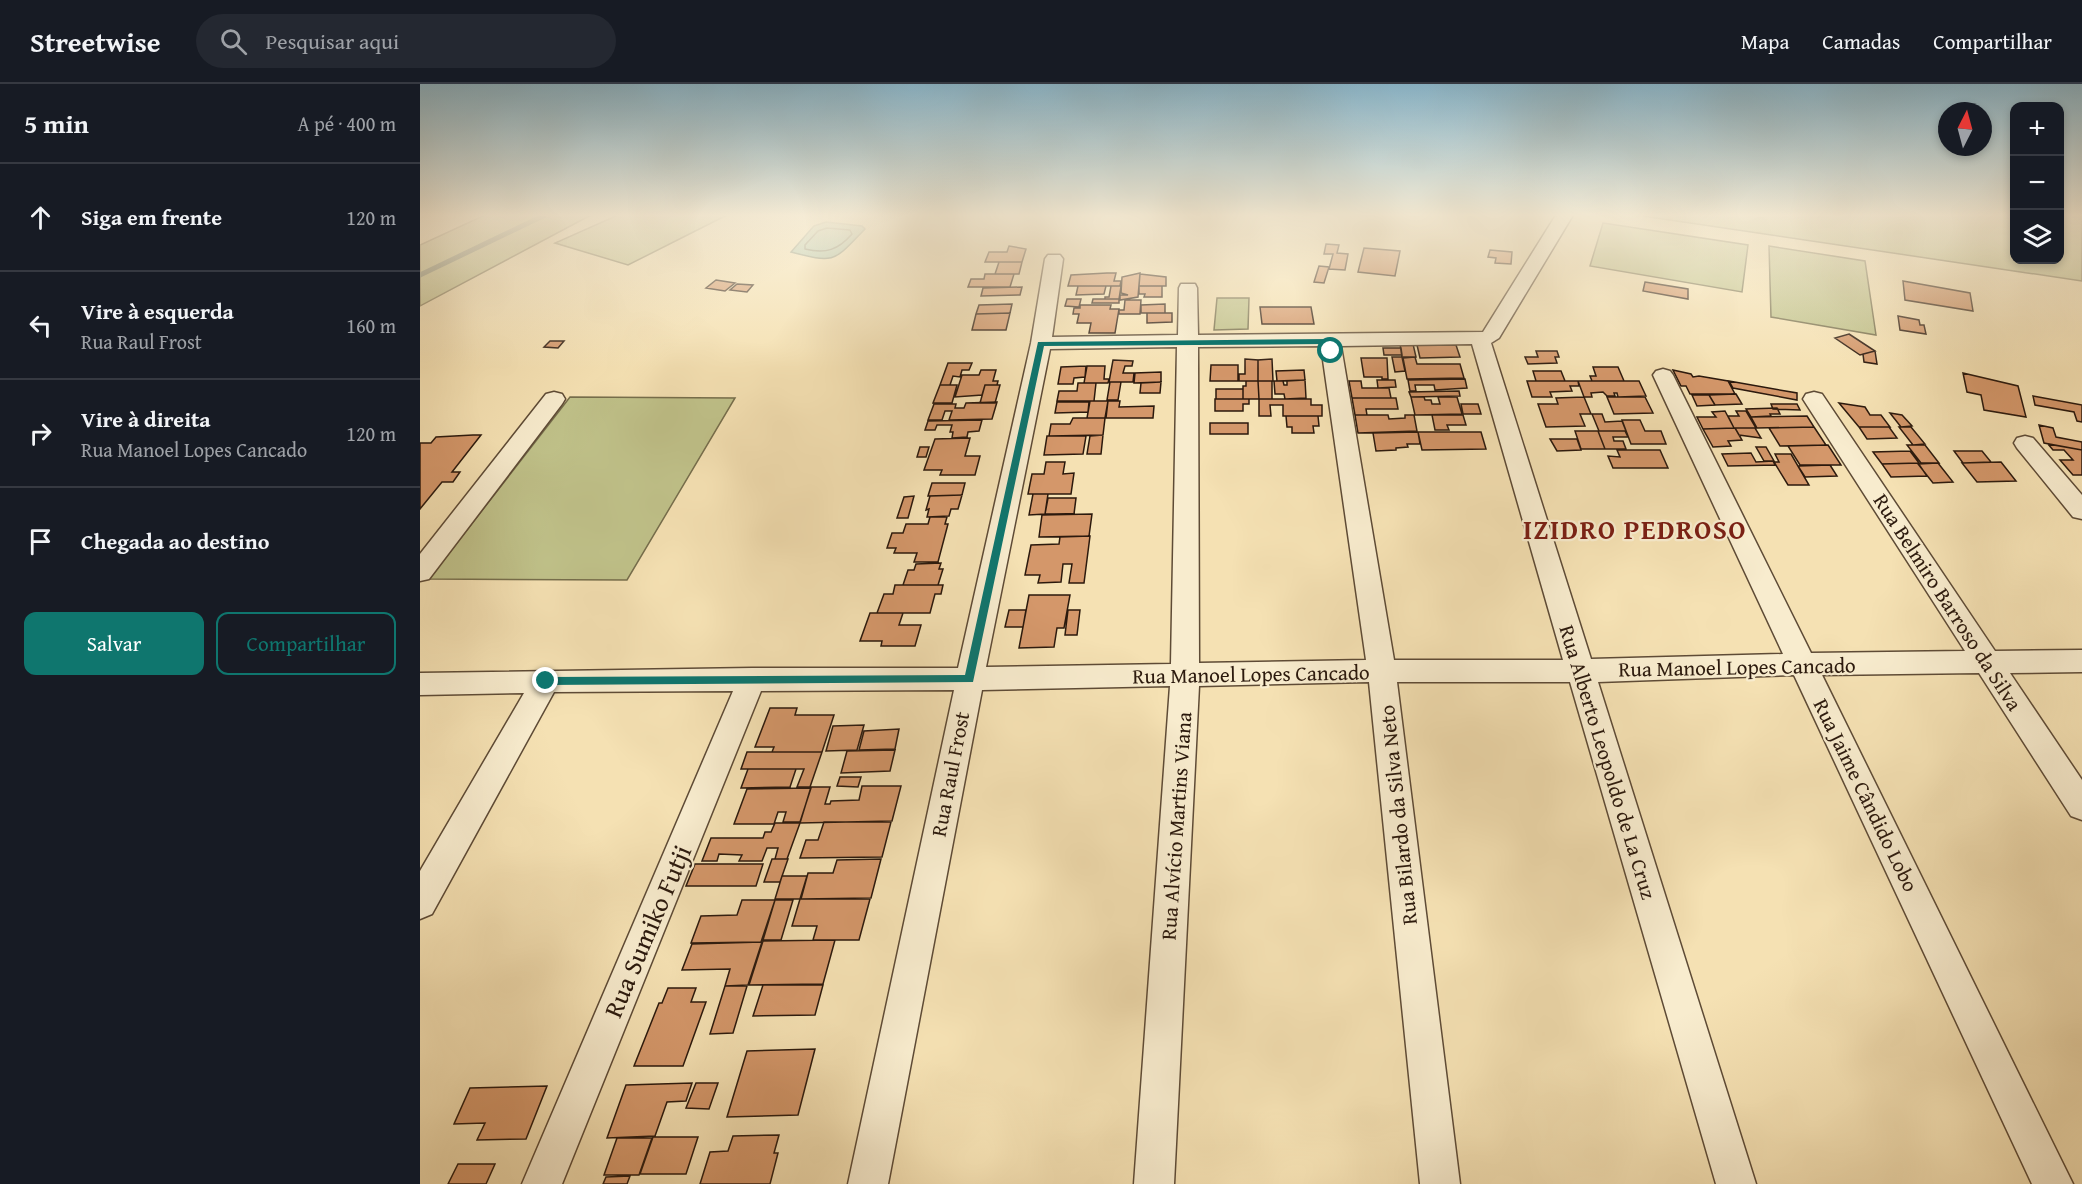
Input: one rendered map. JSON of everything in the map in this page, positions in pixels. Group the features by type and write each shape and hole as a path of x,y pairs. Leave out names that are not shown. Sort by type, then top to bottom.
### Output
{"street":[{"name":"Rua Raul Frost","path":"868,1184 969,679 1041,343 1053,266"},
{"path":"1041,343 1489,338 1533,266"},
{"name":"Rua Alvício Martins Viana","path":"1154,1184 1185,676 1188,288"},
{"name":"Rua Alberto Leopoldo de La Cruz","path":"1480,339 1736,1184"},
{"name":"Rua Bilardo da Silva Neto","path":"1330,341 1382,671 1440,1184"},
{"name":"Rua Jaime Cândido Lobo","path":"1663,375 2053,1184"},
{"path":"420,572 554,399"},
{"name":"Rua Belmiro Barroso da Silva","path":"1814,399 2082,806"},
{"path":"2025,443 2082,511"},
{"name":"Rua Manoel Lopes Cancado","path":"420,684 752,679 969,679 1382,671 1580,671 1803,664 2082,661"},
{"name":"Rua Sumiko Futji","path":"542,1184 752,679"},
{"path":"420,903 546,681"}],"shaded area":[{"path":"420,266 495,266 420,306"},
{"path":"1592,266 1745,266 1742,292"},
{"path":"1770,266 1866,266 1876,335 1771,317"},
{"path":"1983,266 2082,266 2082,281"},
{"path":"1217,298 1249,298 1248,329 1214,330"},
{"path":"570,397 735,398 627,580 429,579"}],"building":[{"path":"998,266 1021,266 1019,274 995,274"},
{"path":"1319,266 1329,267 1324,283 1314,282"},
{"path":"1330,266 1346,266 1345,270 1329,269"},
{"path":"1359,266 1397,266 1395,276 1358,272"},
{"path":"1116,273 1114,281 1121,281 1120,286 1068,286 1071,275"},
{"path":"1140,273 1138,297 1120,300 1120,295 1128,295 1121,293 1122,277"},
{"path":"985,274 1014,274 1010,287 968,287 971,279 984,279"},
{"path":"1140,274 1166,277 1166,286 1139,286"},
{"path":"716,280 735,283 725,291 706,288"},
{"path":"1903,281 1970,293 1973,311 1905,300"},
{"path":"1645,282 1688,289 1688,299 1643,291"},
{"path":"737,284 753,285 747,292 730,290"},
{"path":"1078,286 1106,286 1104,294 1076,295"},
{"path":"1111,286 1121,286 1119,299 1105,299 1109,297"},
{"path":"1139,286 1162,286 1162,297 1144,297 1145,294 1139,294"},
{"path":"1022,287 1020,295 981,296 983,288"},
{"path":"1067,299 1081,299 1079,307 1065,306"},
{"path":"1093,299 1119,299 1119,303 1092,303"},
{"path":"1125,300 1141,300 1140,314 1119,314 1119,310 1124,310"},
{"path":"1012,304 1010,313 976,314 979,305"},
{"path":"1165,304 1165,313 1141,313 1141,305"},
{"path":"1080,305 1111,305 1110,309 1119,309 1115,333 1089,333 1091,323 1077,323 1079,314 1073,314 1074,308 1080,308"},
{"path":"1260,307 1311,307 1314,324 1262,324"},
{"path":"1010,313 1006,330 972,330 976,314"},
{"path":"1147,313 1172,313 1172,322 1147,323"},
{"path":"1898,316 1919,320 1920,325 1924,325 1926,334 1900,330"},
{"path":"1849,334 1875,351 1860,355 1835,338"},
{"path":"550,341 564,341 558,348 544,347"},
{"path":"1400,344 1413,344 1416,357 1402,357"},
{"path":"1417,345 1456,345 1460,357 1420,358"},
{"path":"1383,348 1401,348 1402,355 1384,355"},
{"path":"1536,351 1557,351 1559,357 1555,357 1557,363 1528,364 1525,357 1538,357"},
{"path":"1875,351 1877,364 1864,362 1863,354"},
{"path":"1392,357 1402,357 1405,371 1395,372"},
{"path":"1415,357 1417,364 1460,364 1464,378 1407,379 1403,358"},
{"path":"1361,358 1387,358 1388,379 1364,377"},
{"path":"1245,359 1258,360 1258,381 1239,381 1239,374 1245,374"},
{"path":"1272,359 1273,381 1258,381 1258,360"},
{"path":"1113,360 1133,361 1132,366 1125,366 1123,373 1134,373 1133,382 1109,382"},
{"path":"948,363 972,363 969,370 962,370 960,377 953,376 950,385 940,385"},
{"path":"1211,365 1238,365 1238,381 1210,381"},
{"path":"1086,366 1085,377 1074,378 1073,384 1058,384 1061,367"},
{"path":"1087,366 1105,366 1104,379 1109,379 1108,383 1084,383"},
{"path":"1593,367 1618,367 1624,381 1592,381 1590,376 1596,376"},
{"path":"981,370 996,370 993,381 998,381 997,385 985,385 982,395 955,397 962,375 979,375"},
{"path":"1304,370 1305,380 1277,381 1276,371"},
{"path":"1673,370 1691,374 1693,377 1728,381 1735,394 1690,394 1686,386 1681,386"},
{"path":"1533,371 1561,371 1565,381 1536,381"},
{"path":"1161,372 1161,382 1134,383 1135,373"},
{"path":"1963,373 2018,386 2026,417 1984,410 1981,395 1967,392"},
{"path":"1465,379 1467,388 1435,390 1434,385 1415,385 1416,391 1410,391 1408,380"},
{"path":"1305,380 1306,398 1285,399 1284,394 1275,394 1274,381 1283,381 1284,385 1287,385 1287,381"},
{"path":"1377,380 1395,380 1396,387 1378,388"},
{"path":"1246,381 1258,381 1259,399 1243,399 1243,386 1246,386"},
{"path":"1258,381 1272,381 1272,399 1259,399"},
{"path":"1349,381 1361,381 1362,388 1389,388 1391,398 1352,398"},
{"path":"1527,381 1578,381 1579,386 1570,386 1572,391 1550,392 1552,397 1532,397"},
{"path":"1578,381 1639,381 1646,396 1618,397 1617,393 1614,393 1615,396 1607,396 1603,392 1591,393 1592,397 1584,397"},
{"path":"1729,381 1797,393 1797,400 1733,388"},
{"path":"1110,382 1121,382 1118,400 1107,400"},
{"path":"1161,382 1160,393 1140,393 1141,383"},
{"path":"1078,383 1096,383 1094,401 1057,401 1059,391 1077,391"},
{"path":"940,385 957,385 952,403 933,403"},
{"path":"985,385 1000,385 995,403 980,403"},
{"path":"1216,389 1243,389 1243,399 1216,399"},
{"path":"1459,391 1460,396 1411,397 1409,392"},
{"path":"1736,394 1742,404 1715,405 1709,395"},
{"path":"1692,395 1709,395 1715,405 1697,406"},
{"path":"2033,396 2082,405 2082,422 2077,421 2074,412 2035,405"},
{"path":"1411,397 1424,397 1425,400 1431,400 1432,404 1440,404 1438,397 1457,397 1462,414 1415,415"},
{"path":"1584,397 1591,414 1580,414 1585,426 1546,427 1538,404 1558,404 1556,398"},
{"path":"1607,397 1645,397 1653,413 1614,414"},
{"path":"1352,398 1396,398 1398,409 1366,409 1367,415 1355,415"},
{"path":"1215,399 1249,399 1249,404 1243,404 1243,411 1215,411"},
{"path":"1259,399 1311,399 1311,405 1322,405 1322,416 1283,416 1283,405 1270,405 1271,416 1259,416"},
{"path":"1090,401 1108,401 1105,418 1087,418"},
{"path":"1108,401 1120,401 1119,407 1154,406 1153,418 1106,418"},
{"path":"997,402 992,419 949,420 952,411 945,411 942,420 928,420 934,404 956,404 955,408 964,408 966,403"},
{"path":"1057,402 1089,402 1088,412 1055,413"},
{"path":"1839,403 1865,407 1870,415 1881,415 1890,427 1859,427"},
{"path":"1461,404 1478,404 1481,414 1463,414"},
{"path":"1771,404 1797,404 1800,410 1773,409"},
{"path":"1777,408 1780,414 1751,417 1746,409"},
{"path":"1725,411 1734,428 1703,429 1697,417 1716,417 1712,412"},
{"path":"1736,411 1746,411 1756,428 1734,428 1728,416 1739,416"},
{"path":"1890,413 1902,415 1912,426 1901,427"},
{"path":"1592,414 1602,414 1605,422 1622,421 1626,431 1599,431"},
{"path":"1355,415 1388,415 1389,419 1414,415 1417,431 1358,433"},
{"path":"1432,415 1463,415 1466,425 1447,425 1449,430 1435,430"},
{"path":"1286,416 1318,416 1319,426 1313,426 1314,433 1292,433 1292,427 1287,427"},
{"path":"1807,416 1814,427 1757,428 1751,417"},
{"path":"1073,418 1105,418 1103,435 1049,436 1051,424 1070,424"},
{"path":"982,420 979,431 968,432 967,437 952,438 953,432 950,432 952,425 937,425 935,430 925,430 928,421"},
{"path":"1622,420 1640,420 1645,431 1661,431 1666,444 1631,444"},
{"path":"1210,423 1248,423 1248,434 1210,434"},
{"path":"2039,425 2053,428 2056,437 2082,442 2082,450 2044,443"},
{"path":"1814,427 1826,445 1780,446 1769,428"},
{"path":"1859,427 1889,427 1897,438 1867,439"},
{"path":"1899,427 1911,427 1925,444 1913,445"},
{"path":"1735,428 1742,440 1728,441 1731,446 1713,447 1703,429"},
{"path":"1735,428 1755,428 1761,438 1739,435"},
{"path":"1575,431 1598,431 1605,449 1581,449"},
{"path":"1598,431 1625,431 1628,437 1613,437 1614,441 1623,441 1626,449 1605,449"},
{"path":"1418,432 1481,432 1486,449 1422,450"},
{"path":"1418,432 1420,444 1407,444 1408,447 1396,448 1396,450 1376,451 1373,433"},
{"path":"481,435 452,472 460,472 453,482 442,482 420,509 420,443 431,443 436,437"},
{"path":"1103,435 1101,454 1087,454 1090,436"},
{"path":"1047,436 1086,436 1083,454 1044,455"},
{"path":"970,438 965,456 980,456 975,475 940,475 942,470 924,470 935,439"},
{"path":"1550,439 1577,439 1581,450 1557,451"},
{"path":"2048,444 2082,450 2082,475 2073,475 2060,460 2073,460 2064,450 2053,450"},
{"path":"1828,445 1841,465 1800,465 1788,446"},
{"path":"1907,445 1925,445 1939,463 1921,463"},
{"path":"920,447 929,447 926,457 917,457"},
{"path":"1756,447 1766,447 1774,461 1764,461"},
{"path":"1617,450 1660,450 1668,468 1613,468 1608,456 1620,457"},
{"path":"1910,451 1919,463 1882,464 1873,452"},
{"path":"1954,451 1982,451 1991,462 1963,463"},
{"path":"1751,453 1756,462 1773,461 1775,465 1728,466 1722,454"},
{"path":"1775,454 1791,454 1809,485 1788,485 1774,462 1779,462"},
{"path":"1046,462 1065,462 1063,474 1074,473 1071,494 1028,494 1032,474 1044,474"},
{"path":"2001,462 2016,481 1977,482 1962,463"},
{"path":"1918,463 1927,476 1891,477 1882,464"},
{"path":"1938,463 1953,482 1933,483 1918,464"},
{"path":"1830,465 1837,476 1805,477 1798,466"},
{"path":"932,483 965,483 962,495 928,496"},
{"path":"1033,494 1048,494 1045,514 1029,515"},
{"path":"962,495 958,509 951,509 949,516 927,517 929,509 926,510 930,496"},
{"path":"914,496 908,518 897,518 904,497"},
{"path":"1048,498 1076,498 1074,514 1045,514"},
{"path":"1092,514 1089,536 1039,537 1042,515"},
{"path":"930,517 947,517 945,524 948,524 938,562 914,562 917,553 894,553 896,548 887,548 892,533 903,533 906,524 928,524"},
{"path":"1090,536 1084,583 1069,583 1072,564 1063,564 1061,582 1038,583 1040,575 1025,575 1031,545 1059,544 1060,537"},
{"path":"941,563 939,569 943,569 938,585 903,585 908,570 914,570 916,564"},
{"path":"895,585 943,585 941,594 935,594 930,613 877,613 884,594 893,594"},
{"path":"1029,595 1070,595 1064,628 1057,628 1054,647 1019,648"},
{"path":"1009,610 1026,610 1023,627 1005,627"},
{"path":"1068,610 1080,610 1077,635 1065,635"},
{"path":"870,613 903,613 899,625 921,625 915,646 881,646 882,641 860,641"},
{"path":"770,708 797,708 795,715 834,715 822,752 772,752 774,747 755,747"},
{"path":"864,725 857,750 826,751 833,726"},
{"path":"899,729 895,749 859,750 864,731"},
{"path":"895,750 890,771 841,773 847,751"},
{"path":"747,752 822,752 810,787 797,787 804,769 741,769"},
{"path":"748,769 796,769 790,787 741,788"},
{"path":"840,777 861,777 858,787 837,786"},
{"path":"862,786 901,786 892,821 800,823 811,787 830,787 825,804 830,804 831,801 859,800"},
{"path":"811,788 800,822 783,822 786,812 778,812 774,824 734,824 747,789"},
{"path":"824,822 891,822 882,857 800,858 806,840 818,840"},
{"path":"775,823 800,823 787,859 775,859 778,848 767,848 762,861 739,861 742,855 719,854 717,861 702,861 711,838 763,838 765,832 771,832"},
{"path":"772,859 788,859 780,882 764,882"},
{"path":"881,859 871,898 801,899 808,873 833,873 837,860"},
{"path":"695,864 763,864 756,886 686,886"},
{"path":"782,876 807,876 800,899 775,899"},
{"path":"800,899 870,899 859,940 813,940 817,926 792,926"},
{"path":"742,900 775,900 761,942 691,943 701,916 737,915"},
{"path":"775,900 793,900 781,940 763,940"},
{"path":"835,940 823,984 749,985 763,941"},
{"path":"762,942 748,985 725,986 730,969 682,970 692,944"},
{"path":"763,985 823,985 815,1015 753,1016"},
{"path":"725,986 747,986 733,1033 710,1034"},
{"path":"668,988 696,988 691,1002 706,1002 683,1066 634,1066 659,1003 662,1003"},
{"path":"815,1049 798,1115 727,1117 747,1051"},
{"path":"692,1083 686,1101 667,1102 655,1136 607,1138 626,1085"},
{"path":"696,1083 718,1083 709,1109 686,1108"},
{"path":"547,1086 526,1139 477,1140 485,1123 454,1124 470,1088"},
{"path":"779,1135 774,1153 778,1153 770,1184 700,1184 710,1152 728,1151 733,1136"},
{"path":"653,1137 698,1137 686,1174 640,1174"},
{"path":"617,1138 652,1138 639,1175 604,1175"},
{"path":"458,1164 495,1164 486,1184 448,1184"},
{"path":"630,1176 627,1184 603,1184 606,1177"}],"waterway":[{"path":"420,275 438,266"}],"district":[{"name":"IZIDRO PEDROSO","path":"1635,529"}],"route":[{"path":"546,681 969,679 1041,343 1330,341 1331,351"}]}
